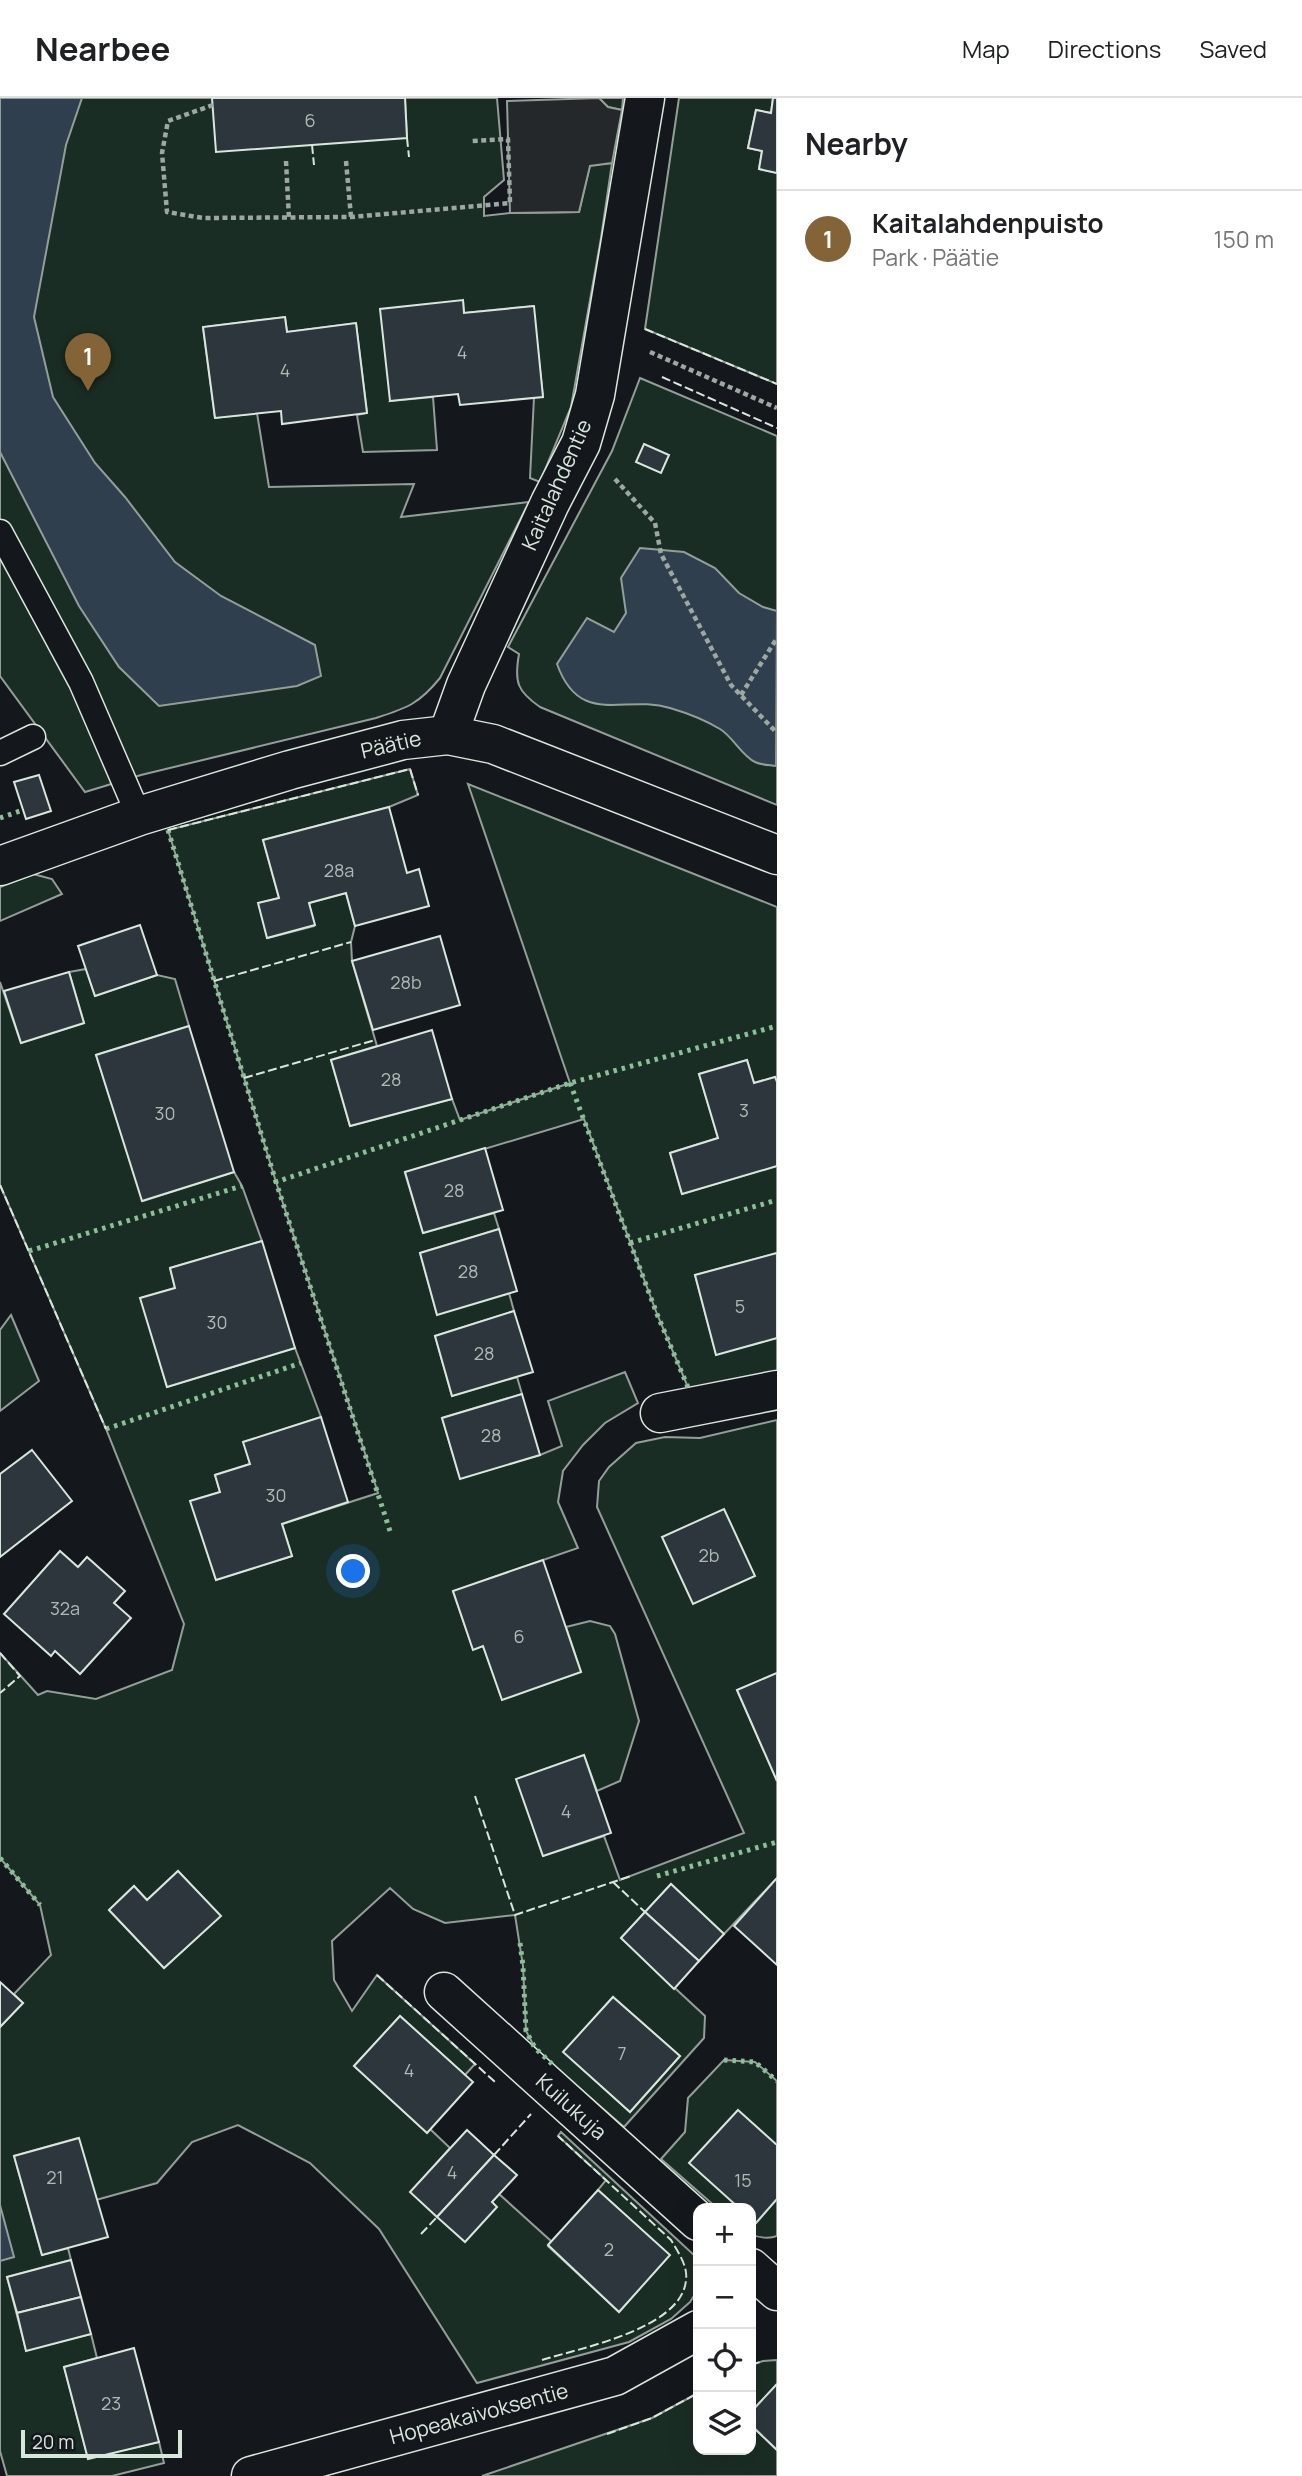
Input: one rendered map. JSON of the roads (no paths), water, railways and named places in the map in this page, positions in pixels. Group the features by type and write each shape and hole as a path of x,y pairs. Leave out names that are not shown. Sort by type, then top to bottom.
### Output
{"street":[{"name":"Kaitalahdentie","path":"448,735 466,685 550,503 581,443 596,395 645,98"},
{"name":"Päätie","path":"0,866 139,816 290,770 403,740 448,735 493,744 777,855"},
{"path":"660,1413 777,1390"},
{"name":"Kuilukuja","path":"443,1992 693,2217"},
{"name":"Hopeakaivoksentie","path":"251,2476 615,2376 693,2333"}],"lane":[{"path":"0,532 81,682 139,816"},
{"path":"0,753 33,737"}],"water":[{"path":"0,98 82,98 66,145 34,317 53,397 95,463 175,562 221,596 315,645 321,676 297,686 159,706 119,667 79,606 0,452"},
{"path":"640,548 684,552 715,568 739,593 763,607 777,611 776,766 755,762 720,729 689,714 653,705 605,705 591,702 578,696 567,684 557,664 587,618 614,632 626,613 621,578"},
{"path":"0,2205 14,2257 0,2261"}],"place":[{"name":"Kaitalahdenpuisto","path":"88,391"}]}
